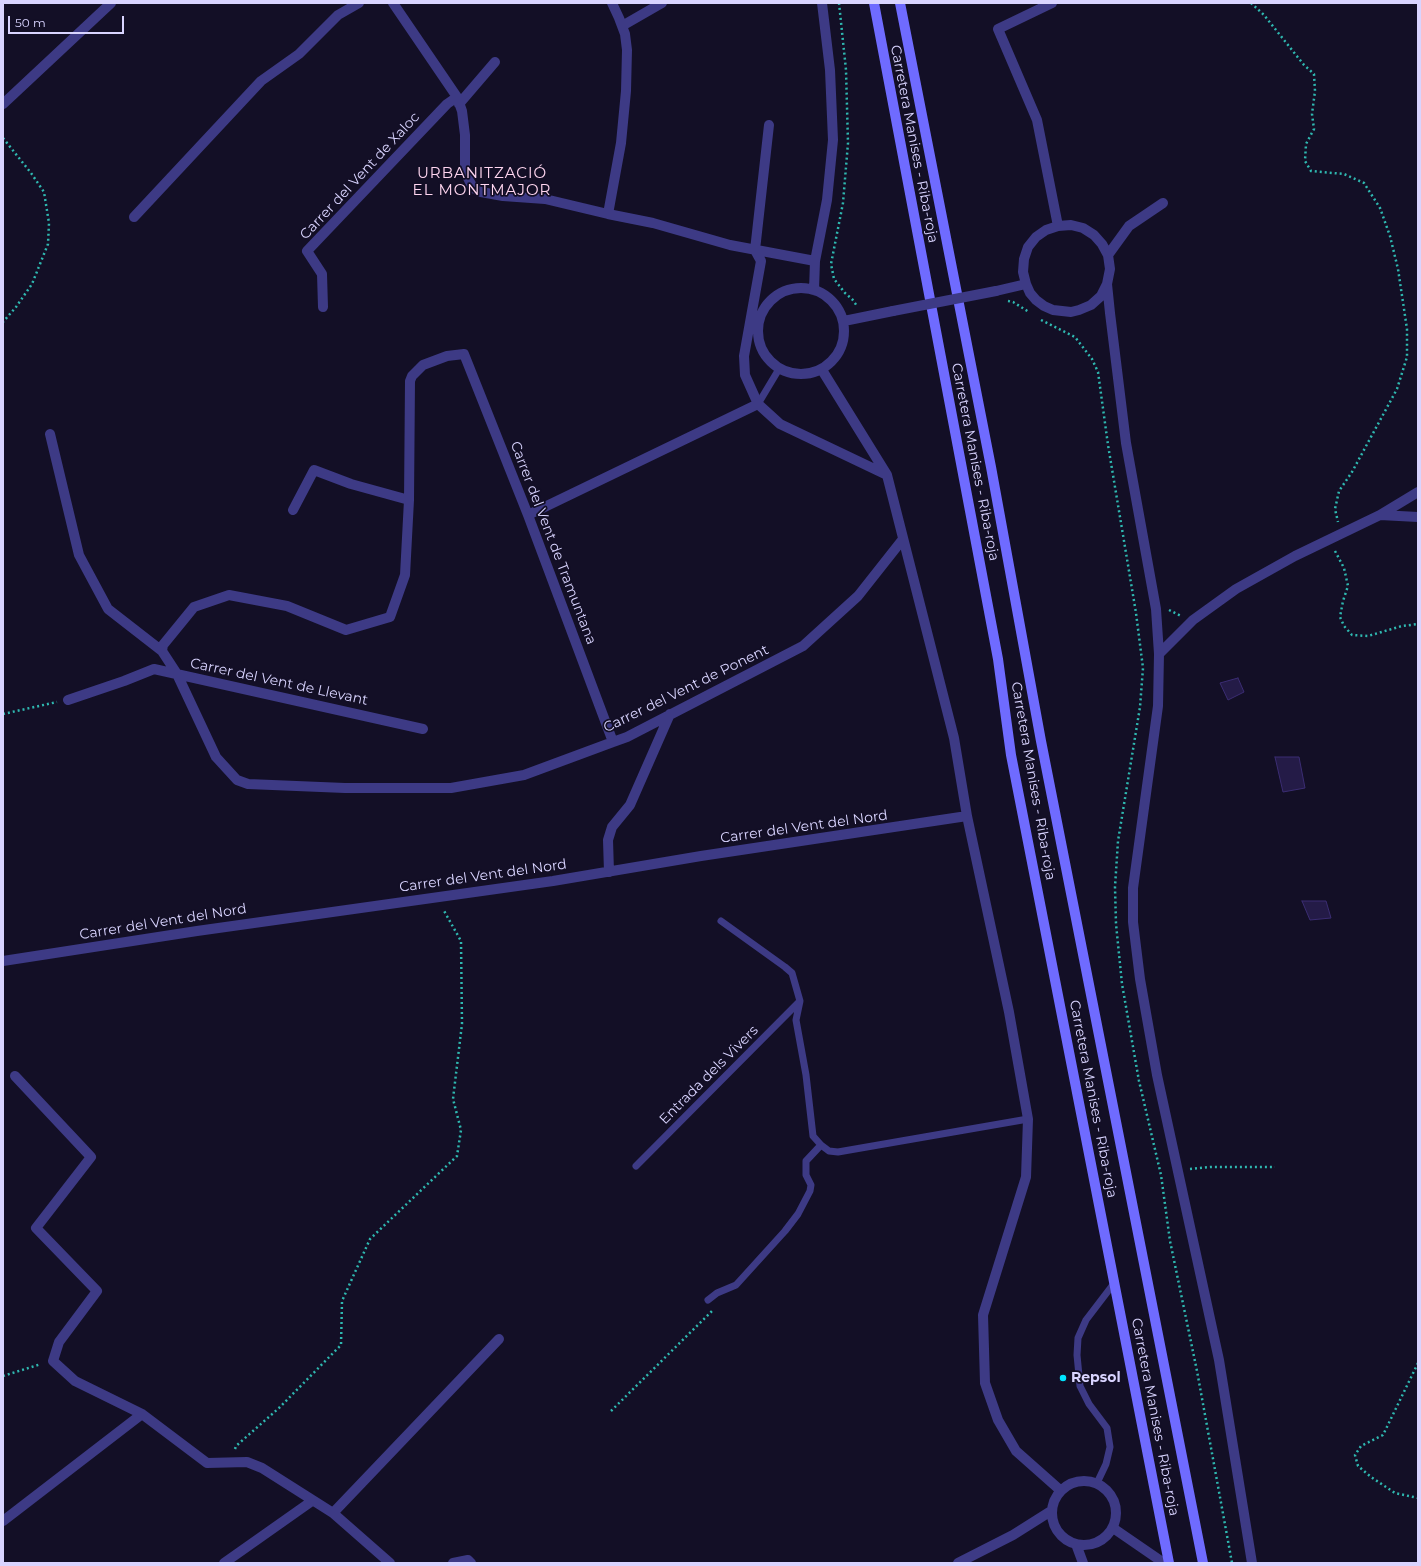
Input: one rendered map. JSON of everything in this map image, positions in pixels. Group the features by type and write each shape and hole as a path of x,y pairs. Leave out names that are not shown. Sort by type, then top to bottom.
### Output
{"main road":[{"name":"Carretera Manises - Riba-roja","path":"874,3 998,659 1014,769 1169,1563"},
{"name":"Carretera Manises - Riba-roja","path":"900,3 992,474 1041,741 1202,1562"}],"street":[{"path":"4,103 111,3"},
{"path":"134,217 261,81 299,54 338,15 359,3"},
{"path":"394,3 458,100 466,135 465,172 473,188 481,192 503,196 545,199 653,223 730,245 815,261"},
{"path":"608,214 621,143 626,91 627,50 622,26 612,3"},
{"path":"622,26 662,3"},
{"path":"814,290 815,261 827,200 833,140 830,70 822,3"},
{"path":"1052,3 998,29 1037,120 1058,226"},
{"path":"458,100 495,62"},
{"name":"Carrer del Vent de Xaloc","path":"323,307 322,274 308,251 447,104 458,100"},
{"path":"769,125 755,250 761,261 744,356 745,375 758,404 780,424 887,475"},
{"path":"1108,255 1129,226 1163,203"},
{"path":"1071,225 1083,228 1094,235 1102,244 1108,255 1110,270 1107,284 1101,296 1091,305 1079,310 1067,312 1053,310 1044,306 1036,300 1026,284 1023,272 1024,259 1028,247 1036,237 1046,230 1058,226 1071,225"},
{"path":"844,321 1026,284"},
{"path":"1107,284 1126,443 1156,609 1159,654 1158,706 1133,888 1133,922 1140,979 1156,1075 1219,1360 1252,1563"},
{"path":"799,288 814,290 828,297 838,308 844,321 845,335 841,349 834,361 822,370 811,374 798,375 779,369 767,358 760,344 758,329 762,314 770,300 784,292 799,288"},
{"name":"Carrer del Vent de Tramuntana","path":"409,500 410,381 412,376 423,365 448,356 464,354 528,515 613,742"},
{"path":"822,370 887,475 954,738 967,816 1009,1012 1028,1119 1026,1177 983,1315 985,1383 998,1420 1016,1451 1060,1490"},
{"path":"528,515 758,404"},
{"name":"Carrer del Vent de Llevant","path":"50,434 79,555 82,561 108,609 162,651 177,674 423,728"},
{"path":"162,651 163,645 194,607 229,595 287,606 346,630 390,618 405,575 409,500 351,484 314,470 292,510"},
{"path":"1159,654 1193,620 1236,589 1295,556 1380,515 1418,492"},
{"path":"1380,515 1418,517"},
{"name":"Carrer del Vent de Ponent","path":"177,674 216,757 236,780 248,784 390,788 451,788 524,775 627,736 804,646 858,596 903,538"},
{"path":"68,700 154,669 177,674"},
{"path":"609,872 608,840 612,828 630,805 670,714"},
{"name":"Carrer del Vent del Nord","path":"3,961 220,927 609,872 701,856 967,816"},
{"path":"15,1076 91,1157 36,1228 97,1290 59,1342 53,1361 76,1381 142,1414 206,1463 247,1462 262,1468 333,1513 390,1563"},
{"path":"333,1513 499,1339"},
{"path":"3,1521 142,1414"},
{"path":"1080,1480 1097,1483 1102,1485 1110,1493 1115,1504 1116,1516 1113,1528 1106,1537 1097,1543 1087,1545 1076,1544 1063,1538 1054,1526 1051,1512 1060,1490 1070,1483 1080,1480"},
{"path":"224,1563 312,1500"},
{"path":"958,1563 1013,1535 1051,1512"},
{"path":"1113,1528 1164,1563"},
{"path":"1076,1544 1083,1563"},
{"path":"453,1563 468,1560 471,1563"}],"lane":[{"path":"758,404 779,369"},
{"path":"721,921 792,973 800,1001 796,1020 806,1075 813,1136 829,1151 838,1152 1028,1119"},
{"name":"Entrada dels Vivers","path":"636,1166 800,1001"},
{"path":"708,1300 717,1293 736,1285 785,1231 798,1214 810,1191 811,1185 806,1175 806,1161 821,1145"},
{"path":"1097,1483 1106,1464 1110,1448 1107,1428 1089,1404 1080,1386 1077,1355 1078,1338 1086,1320 1115,1282"}],"path":[{"path":"1251,3 1264,15 1304,65 1314,74 1315,91 1312,114 1314,129 1306,144 1305,161 1311,171 1344,174 1364,183 1380,208 1390,236 1398,269 1407,329 1407,357 1397,389 1362,454 1338,490 1335,509 1341,534"},
{"path":"3,138 44,192 49,223 48,244 32,284 16,307 3,322"},
{"path":"1326,541 1335,551 1344,568 1348,586 1340,617 1344,626 1352,635 1368,636 1402,626 1418,624"},
{"path":"1165,608 1193,620"},
{"path":"3,714 68,700"},
{"path":"229,1463 236,1446 279,1408 341,1345 342,1301 370,1239 457,1156 461,1130 453,1099 462,1024 461,941 436,897"},
{"path":"1178,1170 1210,1167 1275,1167"},
{"path":"611,1410 712,1310"},
{"path":"3,1376 53,1361"},
{"path":"1418,1363 1383,1435 1361,1446 1355,1455 1358,1466 1371,1477 1395,1493 1418,1498"}],"building":[{"path":"1238,678 1244,692 1228,700 1220,683"},
{"path":"1275,757 1299,757 1305,788 1283,792"},
{"path":"1302,901 1326,901 1331,918 1310,920"}],"place":[{"name":"Repsol","path":"1063,1378"}],"district":[{"name":"URBANITZACIÓ EL MONTMAJOR","path":"482,182"}]}
